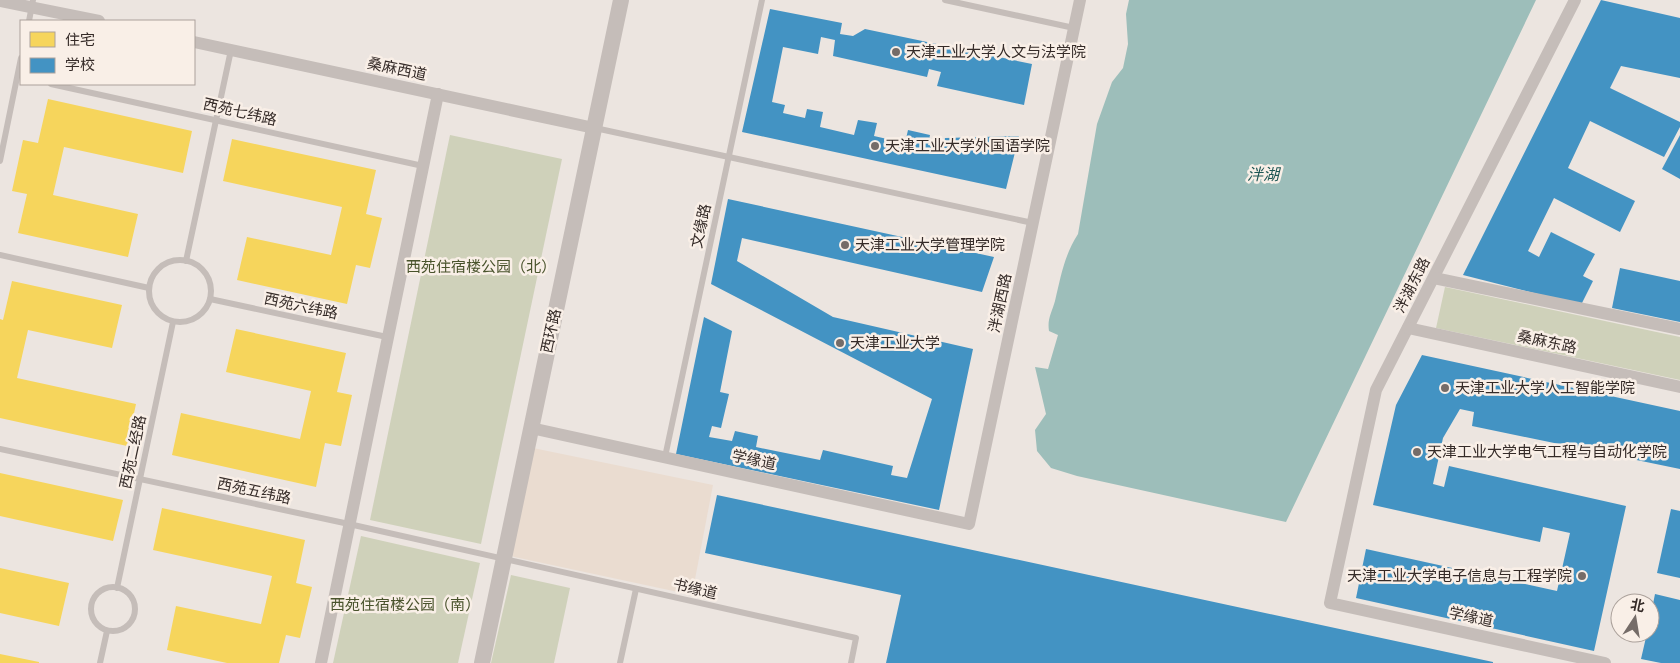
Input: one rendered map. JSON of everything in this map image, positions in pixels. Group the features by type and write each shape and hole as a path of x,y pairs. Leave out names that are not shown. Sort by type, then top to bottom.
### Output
{"street":[{"name":"西环路","path":"482,663 621,0"},
{"name":"泮湖西路","path":"969,524 1080,0"},
{"name":"泮湖东路","path":"1330,603 1376,390 1575,0"},
{"path":"0,2 33,3 95,20"},
{"name":"桑麻西道","path":"195,42 594,128"},
{"path":"320,663 438,94"},
{"path":"1434,278 1680,329"},
{"name":"桑麻东路","path":"1408,328 1680,387"},
{"name":"学缘道","path":"531,428 969,524"},
{"name":"学缘道","path":"1330,603 1605,663"}],"lane":[{"name":"文缘路","path":"665,457 762,0"},
{"path":"945,0 1074,28"},
{"path":"29,20 33,3"},
{"path":"186,261 231,50"},
{"path":"0,161 19,77"},
{"name":"西苑七纬路","path":"56,85 422,166"},
{"path":"594,128 1034,223"},
{"path":"0,255 149,288"},
{"path":"186,261 201,268 206,275 210,283 210,299 206,308 192,320 173,322 165,319 152,306 149,288 155,272 162,266 169,262 186,261"},
{"name":"西苑六纬路","path":"210,299 387,337"},
{"name":"西苑二经路","path":"116,588 173,322"},
{"name":"西苑五纬路","path":"0,449 504,559"},
{"name":"书缘道","path":"504,559 856,638 852,663"},
{"path":"107,588 116,588 128,593 132,598 135,613 128,626 115,631 107,631 95,622 92,616 92,602 100,591 107,588"},
{"path":"620,663 636,589"},
{"path":"100,663 107,631"}],"green space":[{"name":"西苑住宿楼公园（北）","path":"450,135 562,159 481,544 370,520"},
{"path":"1445,287 1680,337 1680,380 1436,328"},
{"name":"西苑住宿楼公园（南）","path":"361,536 480,563 458,663 333,663"},
{"path":"511,575 570,588 554,663 491,663"}],"shaded area":[{"path":"533,448 713,485 692,595 510,556"}],"water":[{"name":"泮湖","path":"1129,0 1536,0 1286,522 1077,476 1051,468 1037,451 1035,430 1046,414 1035,367 1048,369 1058,335 1049,331 1049,319 1066,258 1078,234 1097,124 1112,82 1123,68 1128,44 1126,14"}],"building: 住宅":[{"path":"48,99 192,131 183,173 64,147 53,195 138,214 128,257 18,233 27,194 12,191 23,140 38,143"},
{"path":"232,139 376,170 366,214 382,218 370,268 356,265 347,304 237,280 247,237 331,255 342,207 223,181"},
{"path":"12,281 122,305 112,348 28,330 17,378 136,404 127,446 0,418 0,319 3,320"},
{"path":"236,329 346,353 337,392 352,395 341,446 325,443 316,487 172,455 181,413 300,439 311,391 226,372"},
{"path":"0,473 123,500 113,541 0,516"},
{"path":"162,508 305,540 296,583 312,587 300,638 286,635 279,663 227,663 167,650 176,606 261,624 272,576 153,550"},
{"path":"0,568 69,583 59,626 0,613"},
{"path":"0,654 39,662 39,663 0,663"}],"building: 学校":[{"path":"1601,0 1680,18 1680,78 1621,66 1610,88 1680,122 1680,127 1664,157 1590,121 1568,168 1635,201 1620,232 1554,198 1528,251 1539,257 1551,232 1595,254 1583,276 1593,281 1581,305 1463,275"},
{"path":"770,9 842,23 840,34 853,36 865,29 1032,64 1024,105 937,86 941,72 929,69 927,77 833,56 835,40 821,37 818,54 783,47 772,102 785,105 783,113 805,118 807,109 823,112 820,127 854,135 858,120 877,123 874,136 905,143 908,130 930,135 928,145 943,148 945,138 1019,136 1006,189 742,132"},
{"path":"1680,135 1680,179 1662,169"},
{"path":"728,199 994,257 982,292 742,238 737,261 833,317 973,349 939,510 676,454 704,317 732,331 720,392 729,394 721,428 712,426 709,437 732,441 735,431 758,436 756,447 820,460 823,450 893,466 891,475 907,478 932,399 711,284"},
{"path":"1620,268 1680,281 1680,322 1612,308"},
{"path":"1422,355 1680,411 1680,469 1472,426 1474,412 1460,409 1443,438 1433,484 1444,487 1449,466 1626,506 1594,651 1356,598 1366,549 1557,591 1570,533 1543,527 1540,542 1373,505 1396,405"},
{"path":"717,495 1493,663 886,663 901,595 705,553"},
{"path":"1671,509 1680,511 1680,578 1657,573"},
{"path":"1660,595 1680,600 1680,663 1661,663 1641,659 1645,643 1660,643"}],"place":[{"name":"天津工业大学人文与法学院","path":"896,52"},
{"name":"天津工业大学外国语学院","path":"875,146"},
{"name":"天津工业大学管理学院","path":"845,245"},
{"name":"天津工业大学","path":"840,343"},
{"name":"天津工业大学人工智能学院","path":"1445,388"},
{"name":"天津工业大学电气工程与自动化学院","path":"1417,452"},
{"name":"天津工业大学电子信息与工程学院","path":"1582,576"}]}
